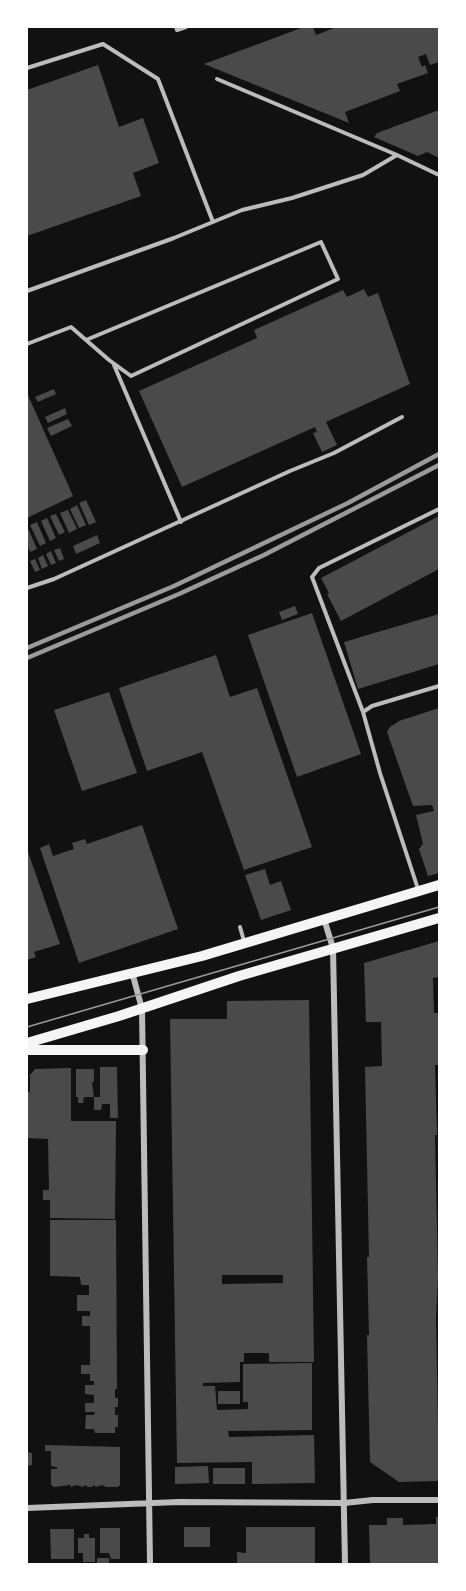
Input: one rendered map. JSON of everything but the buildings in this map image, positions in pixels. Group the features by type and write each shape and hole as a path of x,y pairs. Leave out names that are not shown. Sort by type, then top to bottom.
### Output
{"main road":[{"path":"27,999 202,956 439,885"},
{"path":"27,1043 142,1009 239,976 439,918"},
{"path":"27,1050 143,1050"}],"street":[{"path":"324,919 333,948 345,1564"},
{"path":"132,972 142,1009 150,1564"},
{"path":"27,1508 179,1502 344,1503 373,1500 439,1500"}],"lane":[{"path":"176,27 177,30 186,27"},
{"path":"27,68 103,44 158,80 213,222"},
{"path":"217,79 397,155 439,176"},
{"path":"27,291 174,238 242,210 292,198 363,175 397,155"},
{"path":"27,344 71,327 86,340 114,364 131,376 338,279 321,242 86,340"},
{"path":"114,364 181,522"},
{"path":"27,588 54,579 334,453 402,417"},
{"path":"419,891 380,773 363,712 312,577 319,568 439,509"},
{"path":"363,712 372,706 439,686"},
{"path":"240,927 245,942"}],"tram line":[{"path":"27,1027 439,907"}],"railway":[{"path":"27,648 174,586 348,503 439,454"},
{"path":"27,658 179,594 264,555 439,465"}]}
